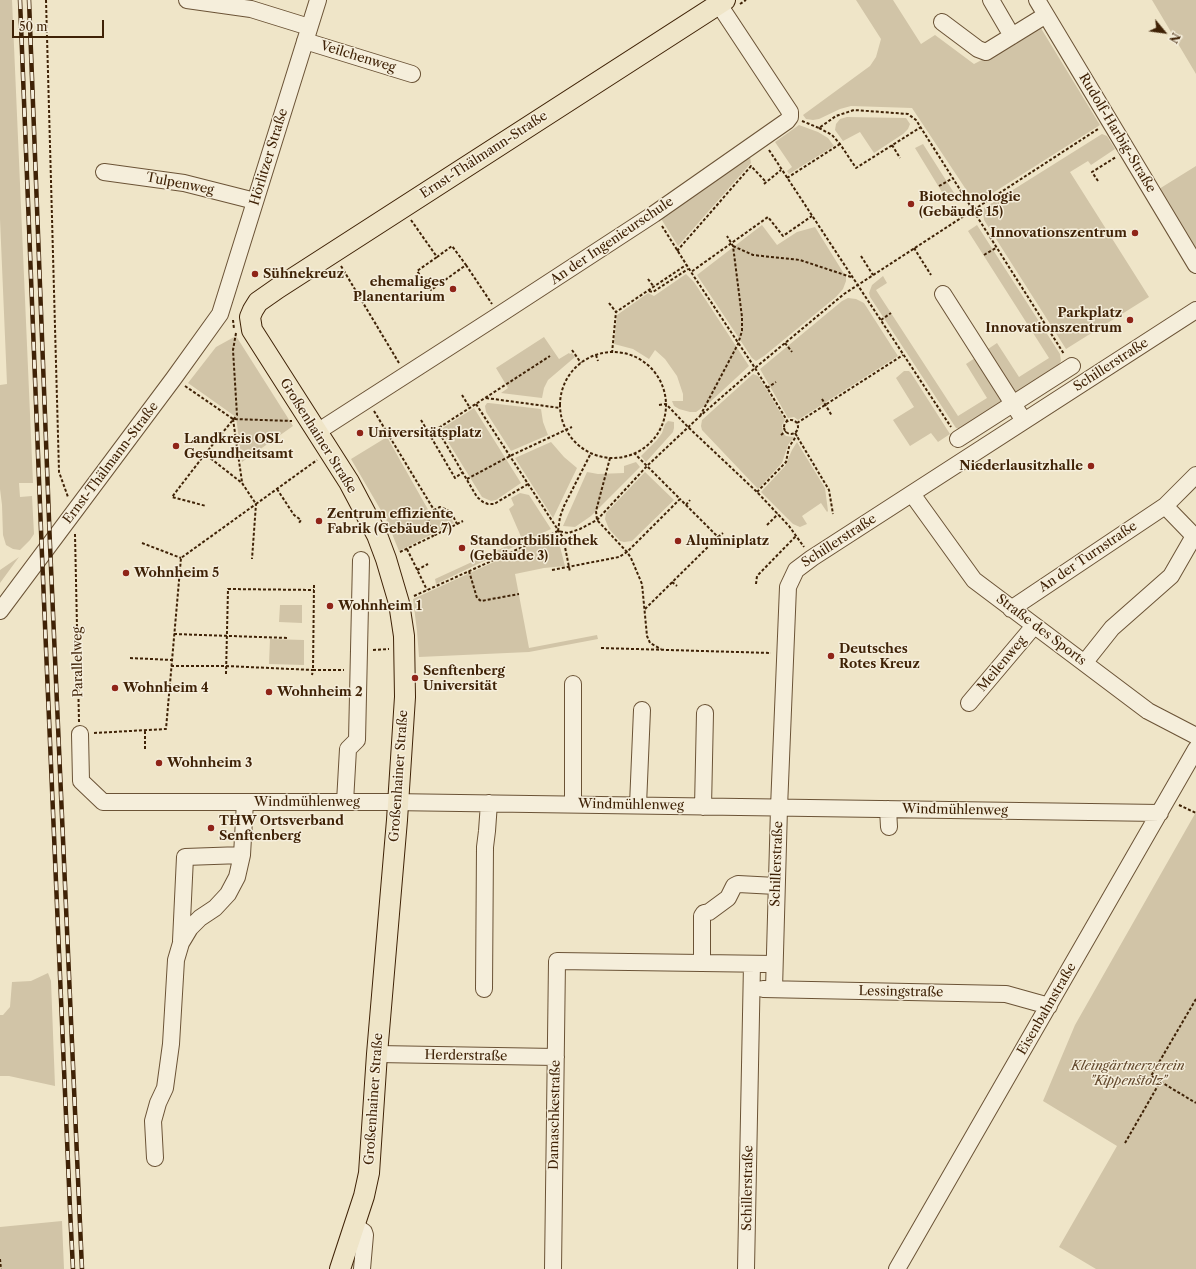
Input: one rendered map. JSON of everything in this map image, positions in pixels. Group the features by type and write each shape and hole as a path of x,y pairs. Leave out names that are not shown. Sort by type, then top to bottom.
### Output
{"main road":[{"name":"Ernst-Thälmann-Straße","path":"250,317 252,310 264,297 402,207 721,5"},
{"name":"Großenhainer Straße","path":"250,317 252,330 256,338 349,482 376,535 386,559 399,603 404,636 405,697 369,1173 355,1226 340,1269"}],"street":[{"name":"Veilchenweg","path":"187,0 251,9 307,34 412,74"},
{"name":"Hörlitzer Straße","path":"220,314 318,0"},
{"path":"991,0 1012,36"},
{"name":"Rudolf-Harbig-Straße","path":"1037,0 1111,121 1196,266"},
{"path":"721,5 790,112 790,116"},
{"path":"942,22 982,51 989,51 1046,15"},
{"name":"An der Ingenieurschule","path":"317,432 654,214 787,121 790,116"},
{"name":"Tulpenweg","path":"104,172 184,183 255,201"},
{"path":"942,294 1024,421"},
{"name":"Schillerstraße","path":"774,989 778,808 784,653 788,586 796,570 812,558 1196,310"},
{"name":"Ernst-Thälmann-Straße","path":"0,611 220,314"},
{"path":"958,439 1072,366"},
{"name":"An der Turnstraße","path":"1011,609 1165,506 1196,475"},
{"name":"Straße des Sports","path":"912,494 974,580 1034,626 1085,662 1148,711 1196,736"},
{"path":"1085,662 1112,628 1170,576 1194,536 1165,506"},
{"path":"345,802 348,750 357,740 361,560"},
{"name":"Meilenweg","path":"969,703 1034,626"},
{"path":"573,684 573,804"},
{"path":"638,805 642,710"},
{"path":"703,806 705,713"},
{"name":"Windmühlenweg","path":"80,734 81,780 103,802 398,802 888,810 1163,806"},
{"name":"Eisenbahnstraße","path":"897,1269 1196,749"},
{"path":"181,943 190,928 200,918 215,908 228,894 237,878 242,855 245,802"},
{"path":"484,989 484,846 487,831 489,803"},
{"path":"888,810 889,827"},
{"path":"155,1158 153,1121 158,1103 166,1088 171,1044 176,960 181,943 185,857 242,855"},
{"path":"774,964 702,963 702,916 704,913 709,912 728,898 734,886 738,884 776,886"},
{"name":"Damaschkestraße","path":"553,1269 557,962 702,963"},
{"name":"Schillerstraße","path":"746,1269 752,964"},
{"name":"Lessingstraße","path":"751,989 1006,994 1048,1006"},
{"name":"Herderstraße","path":"377,1054 556,1057"},
{"path":"355,1226 364,1232 365,1235 362,1269"}],"path":[{"name":"Parallelweg","path":"46,0 59,472 74,512 80,734"},
{"path":"721,5 746,0"},
{"path":"819,128 836,116 854,110 908,114 916,120 1072,366"},
{"path":"790,116 832,135 856,168 921,127"},
{"path":"399,603 558,531 574,531 597,520 647,466 688,427 755,368 844,294 1111,121"},
{"path":"761,139 958,439"},
{"path":"787,178 840,144"},
{"path":"892,145 900,158"},
{"path":"1098,181 1092,172 1127,150"},
{"path":"677,251 752,166 766,182"},
{"path":"805,166 808,169"},
{"path":"764,184 781,170"},
{"path":"939,186 953,178"},
{"path":"402,207 437,257"},
{"path":"654,214 688,269 755,368 788,422"},
{"path":"691,272 768,217 783,236 812,216"},
{"path":"699,417 738,344 742,332 742,317 733,246 727,236"},
{"path":"466,265 431,290 417,271 452,246 466,265 500,315"},
{"path":"733,246 753,255 800,260 853,277"},
{"path":"914,248 931,275"},
{"path":"984,256 996,248"},
{"path":"333,252 406,374"},
{"path":"861,256 873,275"},
{"path":"616,312 686,265"},
{"path":"648,291 653,292 688,269"},
{"path":"648,279 654,287"},
{"path":"609,303 616,312 612,352"},
{"path":"881,320 891,313"},
{"path":"206,506 172,497 237,415 233,350 237,333"},
{"path":"785,343 792,352"},
{"path":"572,350 581,363"},
{"path":"612,352 634,357 650,368 661,384 666,404 663,422 659,431 646,446 634,453 620,458 610,458 591,454 575,442 566,430 561,417 560,408 560,398 567,379 572,371 581,363 596,355 612,352"},
{"path":"596,355 598,361"},
{"path":"797,424 904,355"},
{"path":"528,484 494,504 488,504 478,497 437,429 550,356"},
{"path":"174,378 233,420 292,421"},
{"path":"767,388 776,382"},
{"path":"462,395 470,408"},
{"path":"484,398 560,408"},
{"path":"822,399 832,416"},
{"path":"367,400 381,420 434,510"},
{"path":"476,404 558,531 564,542 570,572"},
{"path":"659,405 666,404"},
{"path":"666,404 688,427 758,492 778,514 812,558"},
{"path":"233,420 242,483"},
{"path":"421,420 455,478 463,472"},
{"path":"788,422 793,421 797,424"},
{"path":"786,431 785,426 788,422"},
{"path":"758,492 786,462 789,447 798,429 797,424"},
{"path":"467,479 510,456 572,427"},
{"path":"786,431 791,434 796,434"},
{"path":"781,435 786,431"},
{"path":"796,434 829,490 833,514"},
{"path":"634,453 718,537"},
{"path":"205,454 242,483 256,504 252,559"},
{"path":"558,531 560,517 564,506 591,454"},
{"path":"610,458 596,511 597,520 627,552 642,584 647,636 650,642 661,649"},
{"path":"80,734 166,729 181,558 317,460 322,465"},
{"path":"277,489 294,515 301,520 299,523"},
{"path":"552,570 619,557 627,552 680,499"},
{"path":"686,505 690,500"},
{"path":"434,536 428,519 434,510 440,508 451,512 457,524"},
{"path":"767,525 778,514"},
{"path":"386,559 463,521"},
{"path":"645,609 723,533"},
{"path":"756,584 757,576 796,536"},
{"path":"142,543 181,558"},
{"path":"407,549 427,590"},
{"path":"417,570 428,564"},
{"path":"469,571 477,598 481,600 519,594"},
{"path":"672,582 677,586"},
{"path":"312,675 314,585"},
{"path":"226,674 228,589 314,590"},
{"path":"174,634 288,638"},
{"path":"601,648 784,653"},
{"path":"360,652 390,649"},
{"path":"130,658 172,660"},
{"path":"171,666 226,666 359,671"},
{"path":"145,730 145,749"},
{"path":"1163,806 1196,813"},
{"path":"1196,998 1151,1076 1196,1103"},
{"path":"1125,1143 1160,1082"},
{"path":"0,1259 1,1269"}],"green space":[{"path":"0,0 12,0 33,483 19,483 20,497 32,496 34,534 20,550 13,549 6,545 3,535 0,489 0,385 7,384 0,219"},
{"path":"856,0 893,0 921,44 935,35 974,64 993,54 1039,25 1100,125 988,196 975,199 969,194 912,108 851,106 840,109 819,119 806,119 803,115 870,66 876,57 881,39"},
{"path":"1152,0 1196,0 1196,74"},
{"path":"847,117 906,118 910,124 908,129 903,134 874,153 860,132 843,141 835,130 836,124 840,119"},
{"path":"799,125 818,132 828,138 834,146 789,174 787,171 792,167 775,142"},
{"path":"1102,134 1107,136 1115,149 1091,165 1088,161 1070,172 1149,297 1066,349 984,220 983,213 984,208"},
{"path":"923,144 956,196 948,202 915,148"},
{"path":"750,157 751,163 678,246 660,217"},
{"path":"1196,166 1196,253 1159,189"},
{"path":"762,225 777,245 797,232 815,227 846,277 846,281 843,289 836,297 756,361 752,358 697,275"},
{"path":"977,225 1060,354 1061,361 1056,369 1014,396 985,351 997,343 1019,377 1049,358 968,231"},
{"path":"686,274 694,282 749,366 709,403 696,412 679,409 674,406 672,401 683,401 683,394 677,376 665,359 655,350 649,359 633,349 614,344 617,315 648,293 654,296"},
{"path":"883,276 887,283 876,290 958,416 987,398 966,364 978,356 1006,401 961,429 956,428 870,297 869,293 872,285"},
{"path":"848,298 856,299 864,303 898,356 798,420 794,417 788,418 760,369 842,301"},
{"path":"236,336 293,426 242,462 236,417 188,383 216,347"},
{"path":"544,337 559,359 569,353 572,353 575,357 548,380 544,388 542,398 501,393 508,388 496,368"},
{"path":"904,371 909,371 911,373 950,434 938,442 931,433 910,446 893,420 914,407 896,378"},
{"path":"753,374 758,376 785,420 782,425 783,433 786,436 794,437 788,445 782,463 758,489 702,430 701,426 702,420"},
{"path":"487,403 541,409 543,422 548,435 511,451 486,412 485,406"},
{"path":"474,408 521,483 496,500 491,501 482,497 442,432 444,427"},
{"path":"668,421 674,422 673,432 646,462 641,456 657,440"},
{"path":"387,437 430,513 440,510 444,511 449,515 454,523 399,551 386,519 351,459"},
{"path":"551,442 564,457 577,468 553,518 515,458"},
{"path":"797,442 825,488 828,511 827,512 821,503 802,516 807,524 800,527 793,524 761,492 785,466"},
{"path":"636,462 640,467 591,516 575,527 563,526 587,472 598,474 624,473 624,466"},
{"path":"645,472 674,500 632,541 620,541 609,529 605,519 606,513"},
{"path":"520,493 529,495 551,529 436,584 435,579 522,539 509,509 514,505 511,498"},
{"path":"547,540 553,540 559,543 565,566 544,568 515,574 529,648 597,635 598,639 529,652 419,657 413,599 531,545"},
{"path":"19,557 0,583 0,570"},
{"path":"280,605 302,605 302,623 279,622"},
{"path":"270,639 304,640 304,665 269,664"},
{"name":"Kleingärtnerverein \"Kippenstolz\"","path":"1196,812 1196,1269 1096,1269 1059,1247 1117,1146 1043,1101 1075,1025"},
{"path":"48,973 51,981 55,1086 9,1076 0,1076 0,1015 3,1015 10,1007 12,982 31,981"},
{"path":"62,1221 64,1269 0,1269 0,1227"}],"railway":[{"path":"20,0 73,1269"},
{"path":"29,0 50,545 82,1269"}],"place":[{"name":"Biotechnologie (Gebäude 15)","path":"911,204"},
{"name":"Innovationszentrum","path":"1135,233"},
{"name":"Sühnekreuz","path":"255,274"},
{"name":"ehemaliges Planentarium","path":"453,289"},
{"name":"Parkplatz Innovationszentrum","path":"1130,320"},
{"name":"Universitätsplatz","path":"360,433"},
{"name":"Landkreis OSL Gesundheitsamt","path":"176,446"},
{"name":"Niederlausitzhalle","path":"1091,466"},
{"name":"Zentrum effiziente Fabrik (Gebäude 7)","path":"319,521"},
{"name":"Alumniplatz","path":"678,541"},
{"name":"Standortbibliothek (Gebäude 3)","path":"462,548"},
{"name":"Wohnheim 5","path":"126,573"},
{"name":"Wohnheim 1","path":"330,606"},
{"name":"Deutsches Rotes Kreuz","path":"831,656"},
{"name":"Senftenberg Universität","path":"415,678"},
{"name":"Wohnheim 4","path":"115,688"},
{"name":"Wohnheim 2","path":"269,692"},
{"name":"Wohnheim 3","path":"159,763"},
{"name":"THW Ortsverband Senftenberg","path":"211,828"}]}
